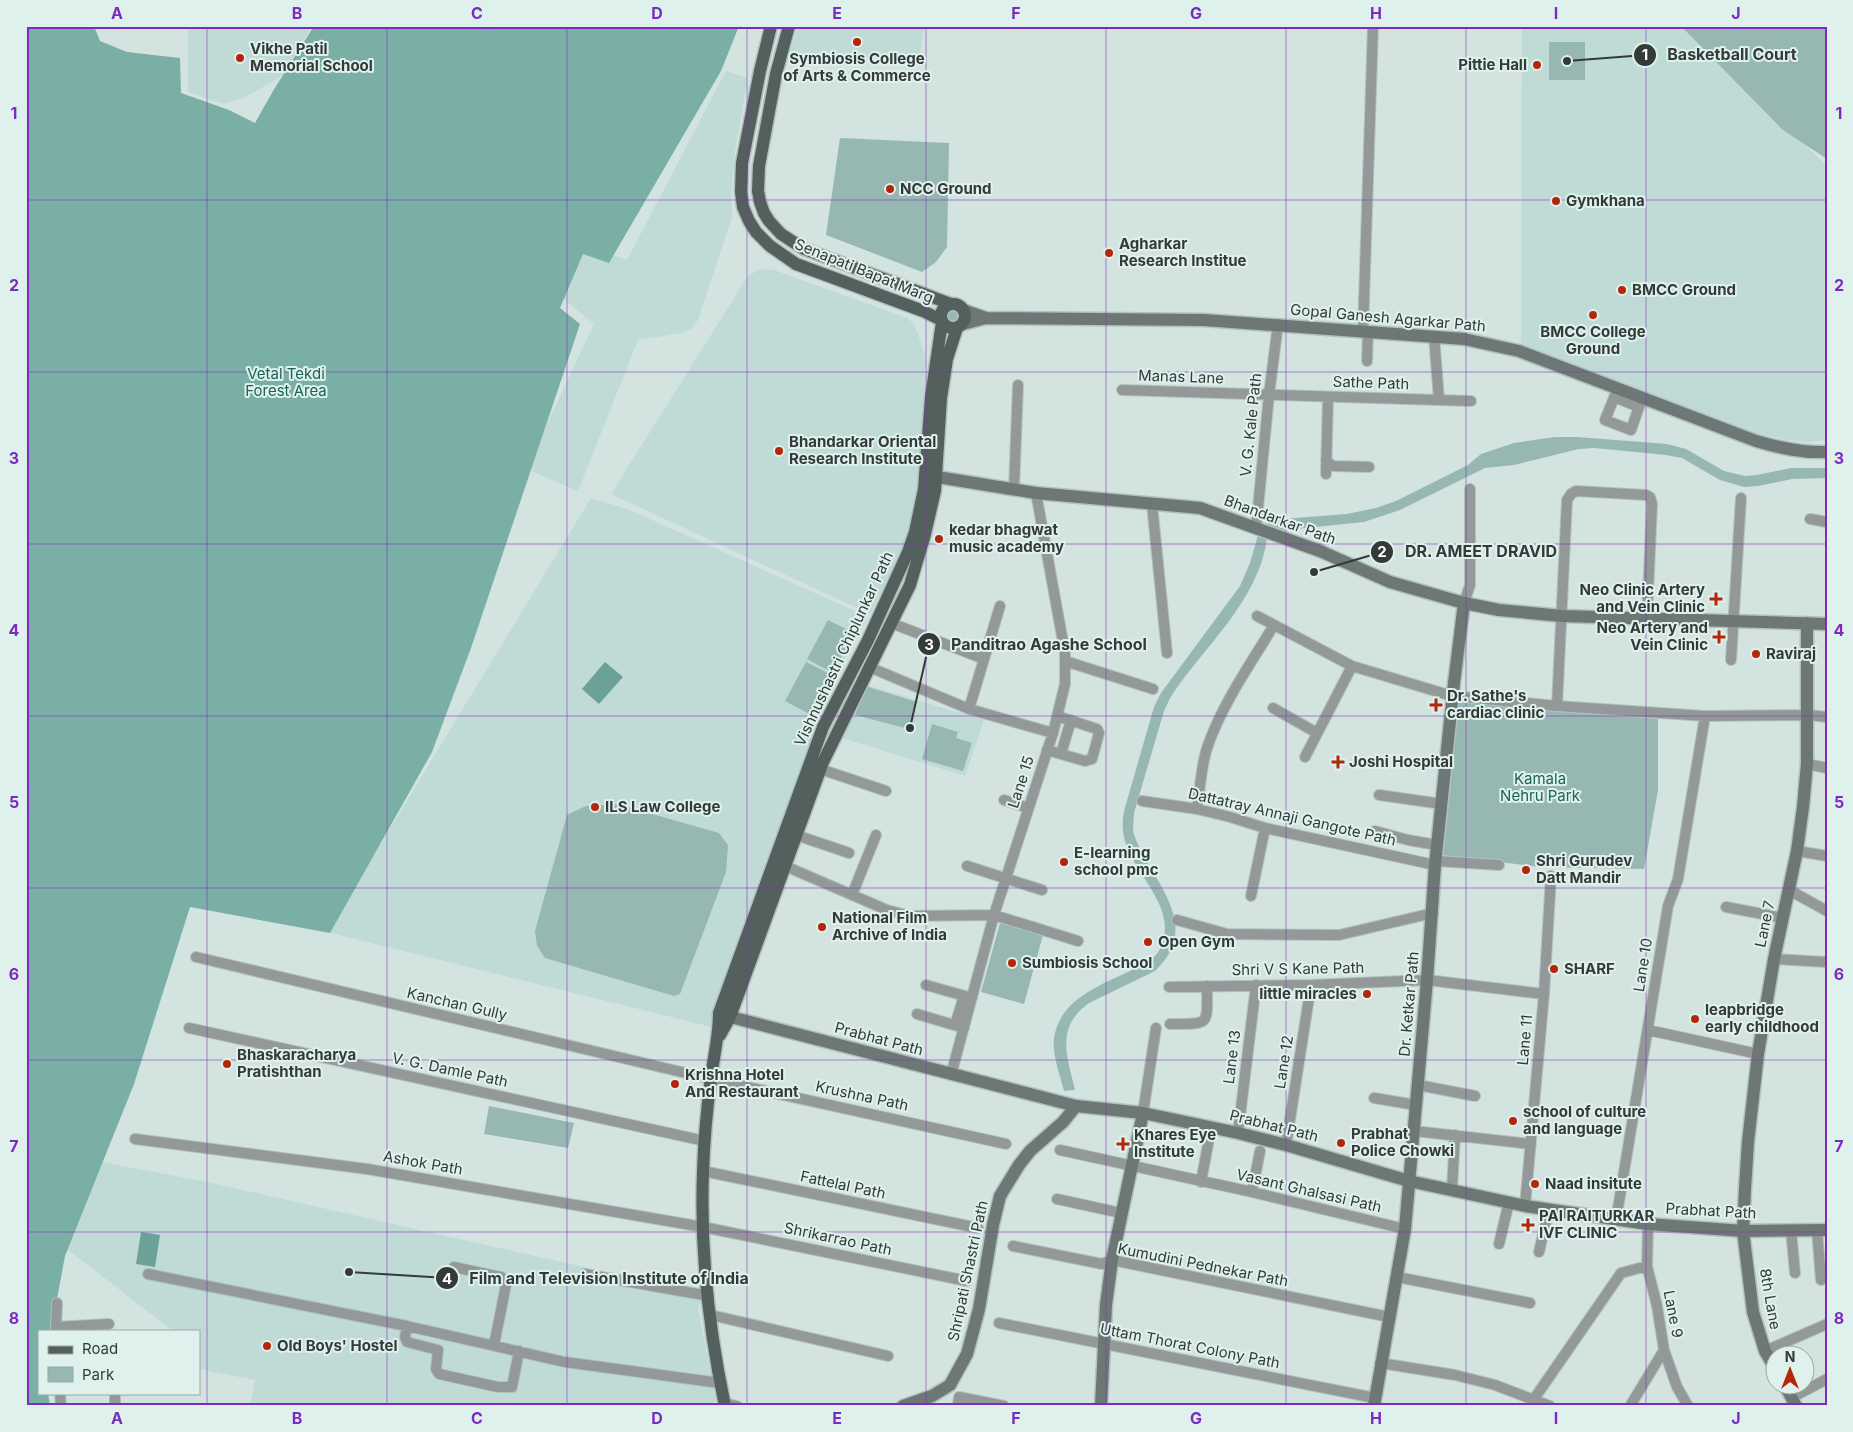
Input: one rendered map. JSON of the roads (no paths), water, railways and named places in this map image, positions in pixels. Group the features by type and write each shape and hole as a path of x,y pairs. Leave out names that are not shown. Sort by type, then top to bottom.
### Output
{"main road":[{"name":"Senapati Bapat Marg","path":"771,26 760,70 742,163 741,192 743,207 749,221 756,232 770,246 796,264 923,311 941,321"},
{"name":"Senapati Bapat Marg","path":"789,26 776,74 759,166 758,191 764,213 781,234 804,249 951,304"},
{"path":"951,304 958,305 963,310 965,317 960,326 950,328 941,321 941,311 944,307 951,304"},
{"name":"Vishnushastri Chiplunkar Path","path":"725,1015 785,866 820,770 910,584 925,534 934,491 930,476 931,397 941,321"},
{"name":"Vishnushastri Chiplunkar Path","path":"725,1404 720,1383 709,1296 704,1227 703,1172 711,1079 719,1037 823,727 868,640 908,552 915,532 924,489 930,476 947,360 960,326"}],"street":[{"path":"1367,361 1365,331 1373,26"},
{"name":"Gopal Ganesh Agarkar Path","path":"963,310 986,318"},
{"name":"Gopal Ganesh Agarkar Path","path":"960,326 986,318 1204,320 1464,339 1520,351 1622,395 1756,441 1783,449 1811,453 1827,452"},
{"name":"V. G. Kale Path","path":"1256,528 1278,324"},
{"path":"1434,336 1439,400"},
{"path":"1014,489 1018,386"},
{"name":"Manas Lane","path":"1122,390 1269,395"},
{"name":"Sathe Path","path":"1269,395 1471,401"},
{"path":"1622,395 1605,420 1631,430 1641,402"},
{"path":"1326,474 1328,396"},
{"path":"1326,460 1334,466 1369,467"},
{"name":"Bhandarkar Path","path":"930,476 1036,493 1200,508 1320,551 1390,582 1464,603 1499,610 1562,616 1647,617 1827,624"},
{"path":"1464,603 1470,585 1470,489"},
{"path":"1557,706 1567,500 1576,491 1646,495 1650,498 1652,504 1647,617"},
{"name":"Lane 15","path":"951,1074 959,1027 1053,732 1065,684 1065,661 1036,493"},
{"path":"1731,660 1741,498"},
{"path":"1152,504 1167,653"},
{"path":"1810,519 1827,522"},
{"name":"Dr. Ketkar Path","path":"1374,1402 1405,1229 1436,863 1452,696 1464,603"},
{"path":"969,709 1000,606"},
{"path":"1257,616 1352,666 1452,696 1557,706 1705,716 1808,714 1827,717"},
{"path":"891,623 984,659"},
{"name":"Lane 7","path":"1743,1230 1748,1142 1758,1054 1774,959 1797,851 1807,764 1807,623"},
{"path":"1197,809 1206,750 1216,724 1274,625"},
{"path":"1065,661 1153,689"},
{"path":"1305,757 1352,666"},
{"path":"869,667 969,709 1053,732"},
{"path":"1273,708 1317,733"},
{"path":"1047,750 1085,761 1092,759 1099,733 1097,730 1057,716"},
{"name":"Lane 10","path":"1616,1220 1668,906 1678,879 1705,716"},
{"path":"1061,754 1071,720"},
{"path":"1807,764 1827,768"},
{"path":"820,770 886,791"},
{"path":"1379,795 1442,804"},
{"path":"1004,800 1028,808"},
{"name":"Dattatray Annaji Gangote Path","path":"1142,801 1197,809 1266,828 1436,863 1498,866"},
{"path":"1251,896 1266,828"},
{"path":"1375,831 1408,840 1438,845"},
{"path":"796,835 849,853"},
{"path":"852,894 876,835"},
{"path":"1797,851 1827,856"},
{"path":"785,866 887,910 910,916 994,916 1078,941"},
{"path":"967,866 1042,890"},
{"name":"Lane 11","path":"1525,1206 1544,994 1551,876"},
{"path":"1789,890 1827,911"},
{"path":"1726,907 1783,918"},
{"path":"1177,920 1227,934 1339,935 1433,913"},
{"name":"Kanchan Gully","path":"196,958 711,1079"},
{"path":"1774,959 1827,962"},
{"name":"Shri V S Kane Path","path":"1169,987 1427,980 1544,994"},
{"path":"926,984 968,997"},
{"name":"Lane 12","path":"1286,1145 1311,984"},
{"name":"Lane 13","path":"1238,1133 1256,985"},
{"path":"1170,1024 1200,1024 1205,1020 1207,1015 1207,986"},
{"path":"917,1014 959,1027"},
{"name":"Prabhat Path","path":"725,1015 1076,1106 1143,1113 1238,1133 1410,1181 1525,1206 1648,1224 1743,1230 1822,1230"},
{"name":"V. G. Damle Path","path":"189,1028 705,1141"},
{"path":"1101,1406 1104,1344 1112,1260 1130,1167 1143,1113 1156,1028"},
{"path":"1648,1030 1758,1054"},
{"name":"Krushna Path","path":"711,1079 1006,1144"},
{"path":"1418,1085 1475,1096"},
{"path":"1374,1098 1416,1106"},
{"name":"Shripati Shastri Path","path":"903,1406 932,1396 950,1385 967,1354 979,1309 993,1225 1000,1196 1019,1164 1030,1151 1063,1122 1076,1106"},
{"path":"1414,1131 1531,1144"},
{"path":"1452,1190 1455,1136"},
{"name":"Ashok Path","path":"136,1139 367,1169 704,1227"},
{"path":"1201,1182 1209,1139"},
{"name":"Vasant Ghalsasi Path","path":"1060,1150 1130,1167 1252,1192 1405,1229"},
{"path":"1252,1192 1260,1150"},
{"name":"Fattelal Path","path":"703,1172 978,1228"},
{"path":"1057,1199 1121,1213"},
{"path":"1499,1244 1510,1202"},
{"path":"1540,1252 1549,1210"},
{"name":"Lane 9","path":"1648,1224 1647,1266 1657,1306 1664,1350 1677,1387 1688,1406"},
{"name":"Shrikarrao Path","path":"704,1227 967,1280"},
{"name":"8th Lane","path":"1743,1230 1753,1312 1766,1354"},
{"path":"1792,1230 1794,1273"},
{"path":"1821,1280 1822,1230"},
{"name":"Kumudini Pednekar Path","path":"1013,1246 1102,1264 1112,1260 1389,1318"},
{"path":"1534,1399 1621,1273 1647,1266"},
{"path":"454,1267 501,1277 505,1280 506,1285 494,1345"},
{"path":"148,1274 407,1326 565,1362 720,1383"},
{"path":"585,1274 709,1296"},
{"path":"1397,1277 1530,1303"},
{"path":"57,1303 56,1329 109,1324"},
{"path":"711,1315 888,1356"},
{"name":"Uttam Thorat Colony Path","path":"999,1323 1374,1402"},
{"path":"1764,1351 1827,1324"},
{"path":"407,1326 405,1337 407,1342 438,1350 436,1369 439,1374 498,1387 512,1387 519,1351"},
{"path":"1630,1406 1664,1350"},
{"path":"1380,1363 1455,1375 1495,1384 1550,1406"},
{"path":"1794,1402 1827,1380"},
{"path":"959,1401 1004,1406"},
{"path":"725,1404 737,1406"}],"place":[{"name":"Symbiosis College of Arts & Commerce","path":"857,42"},
{"name":"Vikhe Patil Memorial School","path":"240,58"},
{"name":"Basketball Court","path":"1567,61"},
{"name":"Pittie Hall","path":"1537,65"},
{"name":"NCC Ground","path":"890,189"},
{"name":"Gymkhana","path":"1556,201"},
{"name":"Agharkar Research Institue","path":"1109,253"},
{"name":"BMCC Ground","path":"1622,290"},
{"name":"BMCC College Ground","path":"1593,315"},
{"name":"Bhandarkar Oriental Research Institute","path":"779,451"},
{"name":"kedar bhagwat music academy","path":"939,539"},
{"name":"DR. AMEET DRAVID","path":"1314,572"},
{"name":"Neo Clinic Artery and Vein Clinic","path":"1716,599"},
{"name":"Neo Artery and Vein Clinic","path":"1719,637"},
{"name":"Raviraj","path":"1756,654"},
{"name":"Dr. Sathe's cardiac clinic","path":"1436,705"},
{"name":"Panditrao Agashe School","path":"910,728"},
{"name":"Joshi Hospital","path":"1338,762"},
{"name":"ILS Law College","path":"595,807"},
{"name":"E-learning school pmc","path":"1064,862"},
{"name":"Shri Gurudev Datt Mandir","path":"1526,870"},
{"name":"National Film Archive of India","path":"822,927"},
{"name":"Open Gym","path":"1148,942"},
{"name":"Sumbiosis School","path":"1012,963"},
{"name":"SHARF","path":"1554,969"},
{"name":"little miracles","path":"1367,994"},
{"name":"leapbridge early childhood","path":"1695,1019"},
{"name":"Bhaskaracharya Pratishthan","path":"227,1064"},
{"name":"Krishna Hotel And Restaurant","path":"675,1084"},
{"name":"school of culture and language","path":"1513,1121"},
{"name":"Prabhat Police Chowki","path":"1341,1143"},
{"name":"Khares Eye Institute","path":"1123,1144"},
{"name":"Naad insitute","path":"1535,1184"},
{"name":"PAI RAITURKAR IVF CLINIC","path":"1528,1225"},
{"name":"Film and Television Institute of India","path":"349,1272"},
{"name":"Old Boys' Hostel","path":"267,1346"}],"park label":[{"name":"Vetal Tekdi Forest Area","path":"286,382"},
{"name":"Kamala Nehru Park","path":"1540,788"}]}
